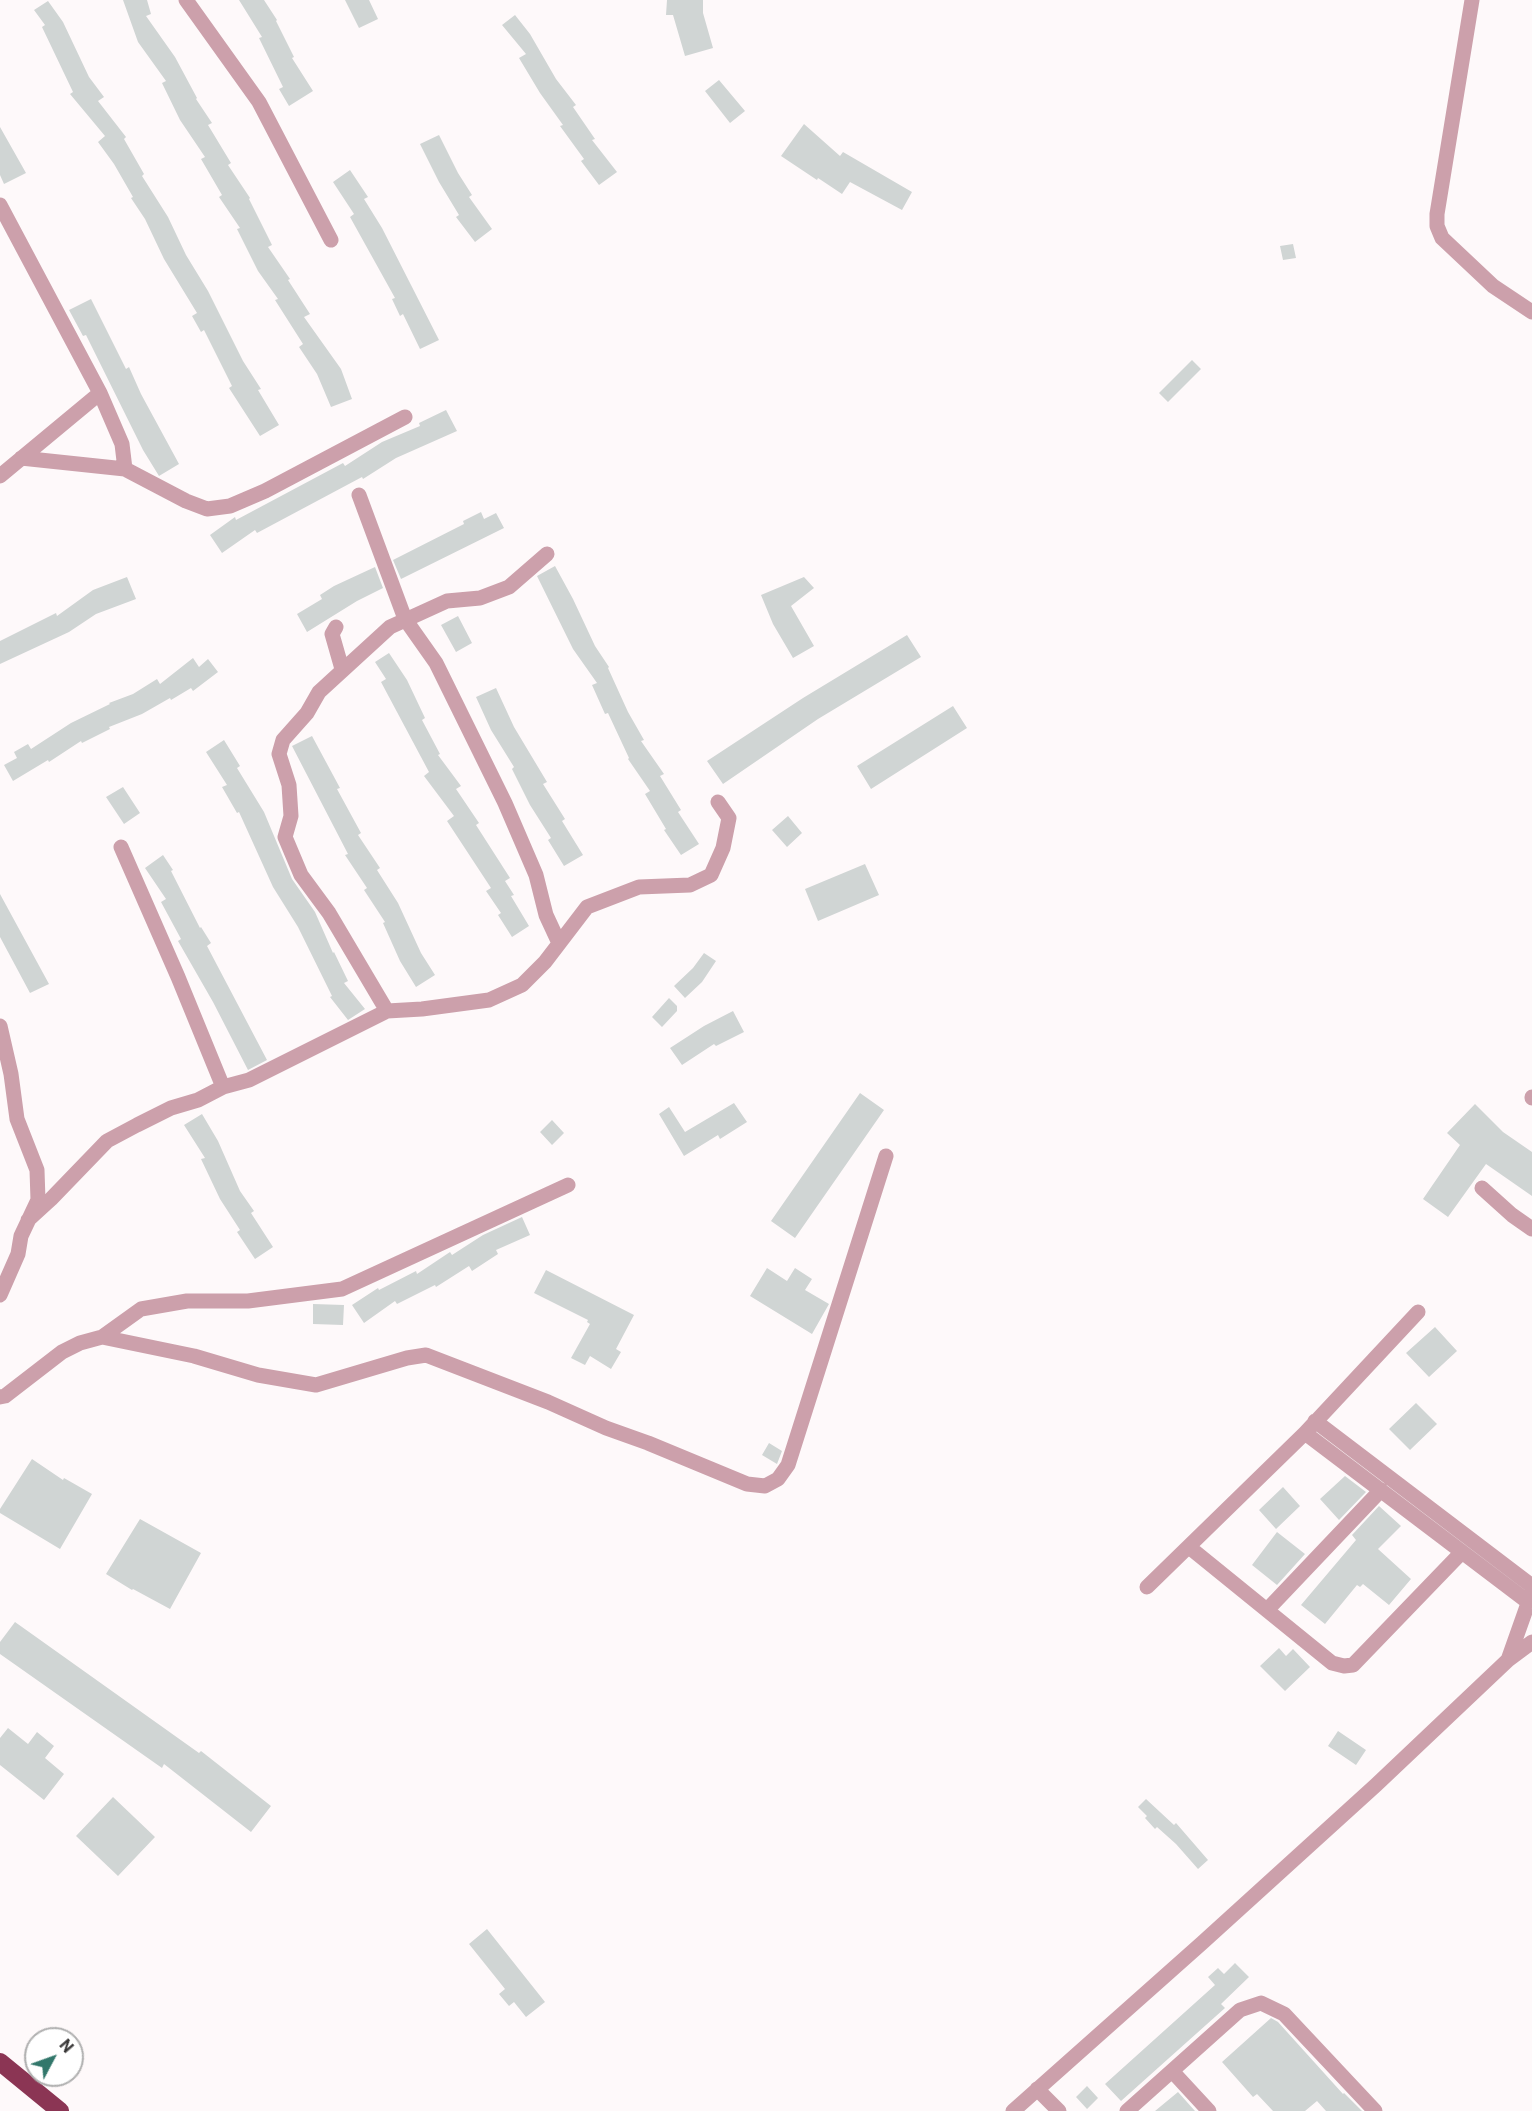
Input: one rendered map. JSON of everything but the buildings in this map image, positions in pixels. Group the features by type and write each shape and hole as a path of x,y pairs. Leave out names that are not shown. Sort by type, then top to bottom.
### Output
{"highway":[{"path":"0,2062 60,2111"}],"street":[{"path":"186,0 259,102 331,240"},
{"path":"1473,0 1437,214 1437,226 1442,238 1493,286 1532,312"},
{"path":"0,205 100,393 122,444 125,469"},
{"path":"0,476 100,393"},
{"path":"21,458 125,469 186,501 207,509 230,506 264,491 405,417"},
{"path":"359,495 405,619 436,663 505,803 536,875 546,915 559,943"},
{"path":"387,1011 328,913 301,875 285,837 291,816 289,785 279,754 283,740 307,713 319,692 390,627 447,601 480,598 509,587 548,554"},
{"path":"336,627 332,634 342,669"},
{"path":"28,1220 107,1141 171,1108 249,1080 387,1011 423,1009 489,1000 522,985 545,962 587,907 639,887 690,885 711,875 723,848 729,818 718,802"},
{"path":"120,848 178,977 224,1088"},
{"path":"0,1026 11,1074 17,1119 37,1170 38,1200 21,1236 18,1254 0,1295"},
{"path":"102,1337 194,1356 258,1375 316,1385 407,1358 426,1355 548,1402 606,1428 747,1484 765,1486 778,1479 788,1465 886,1156"},
{"path":"0,1397 5,1396 62,1352 80,1343 102,1337 141,1309 188,1301 248,1301 342,1289 568,1185"},
{"path":"1482,1188 1512,1215 1532,1229"},
{"path":"1147,1587 1310,1427 1418,1312"},
{"path":"1310,1427 1381,1490 1462,1552 1530,1598 1508,1660"},
{"path":"1310,1427 1532,1586"},
{"path":"1267,1610 1381,1490"},
{"path":"1189,1548 1332,1662 1344,1666 1353,1665 1462,1552"},
{"path":"1012,2111 1333,1824 1508,1660 1532,1642"},
{"path":"1127,2111 1240,2010 1261,2003 1284,2014 1375,2111"},
{"path":"1172,2072 1209,2111"},
{"path":"1037,2089 1059,2111"}]}
